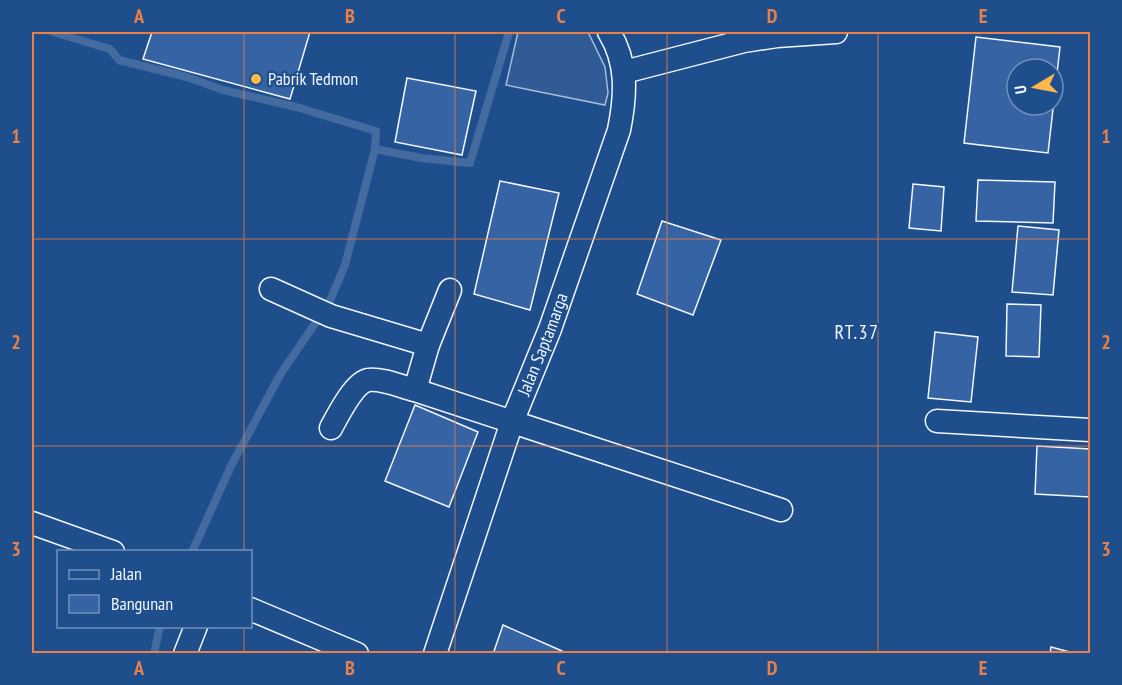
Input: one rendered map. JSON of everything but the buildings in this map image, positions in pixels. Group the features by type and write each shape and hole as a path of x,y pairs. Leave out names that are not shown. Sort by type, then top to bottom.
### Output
{"street":[{"name":"Jalan Saptamarga","path":"435,654 512,422 550,329 619,130 625,83 624,72 620,54 609,32"},
{"path":"624,72 744,41 836,32"},
{"path":"271,289 325,313 428,345"},
{"path":"415,390 428,345 450,290"},
{"path":"331,428 348,399 360,385 367,380 376,381 415,390 781,510"},
{"path":"937,421 1090,430"},
{"path":"32,523 107,550"},
{"path":"252,610 357,654"},
{"path":"185,654 196,628"}],"shaded area":[{"path":"518,32 588,32 605,67 608,93 605,105 506,85"}],"waterway":[{"path":"53,32 110,49 119,60 187,77 223,90 296,107 376,131 375,149"},
{"path":"193,550 231,466 280,375 329,303 345,265 375,149 421,158 470,163 509,32"},
{"path":"154,654 160,628"}],"place":[{"name":"Pabrik Tedmon","path":"256,79"}],"district":[{"name":"RT.37","path":"857,332"}]}
